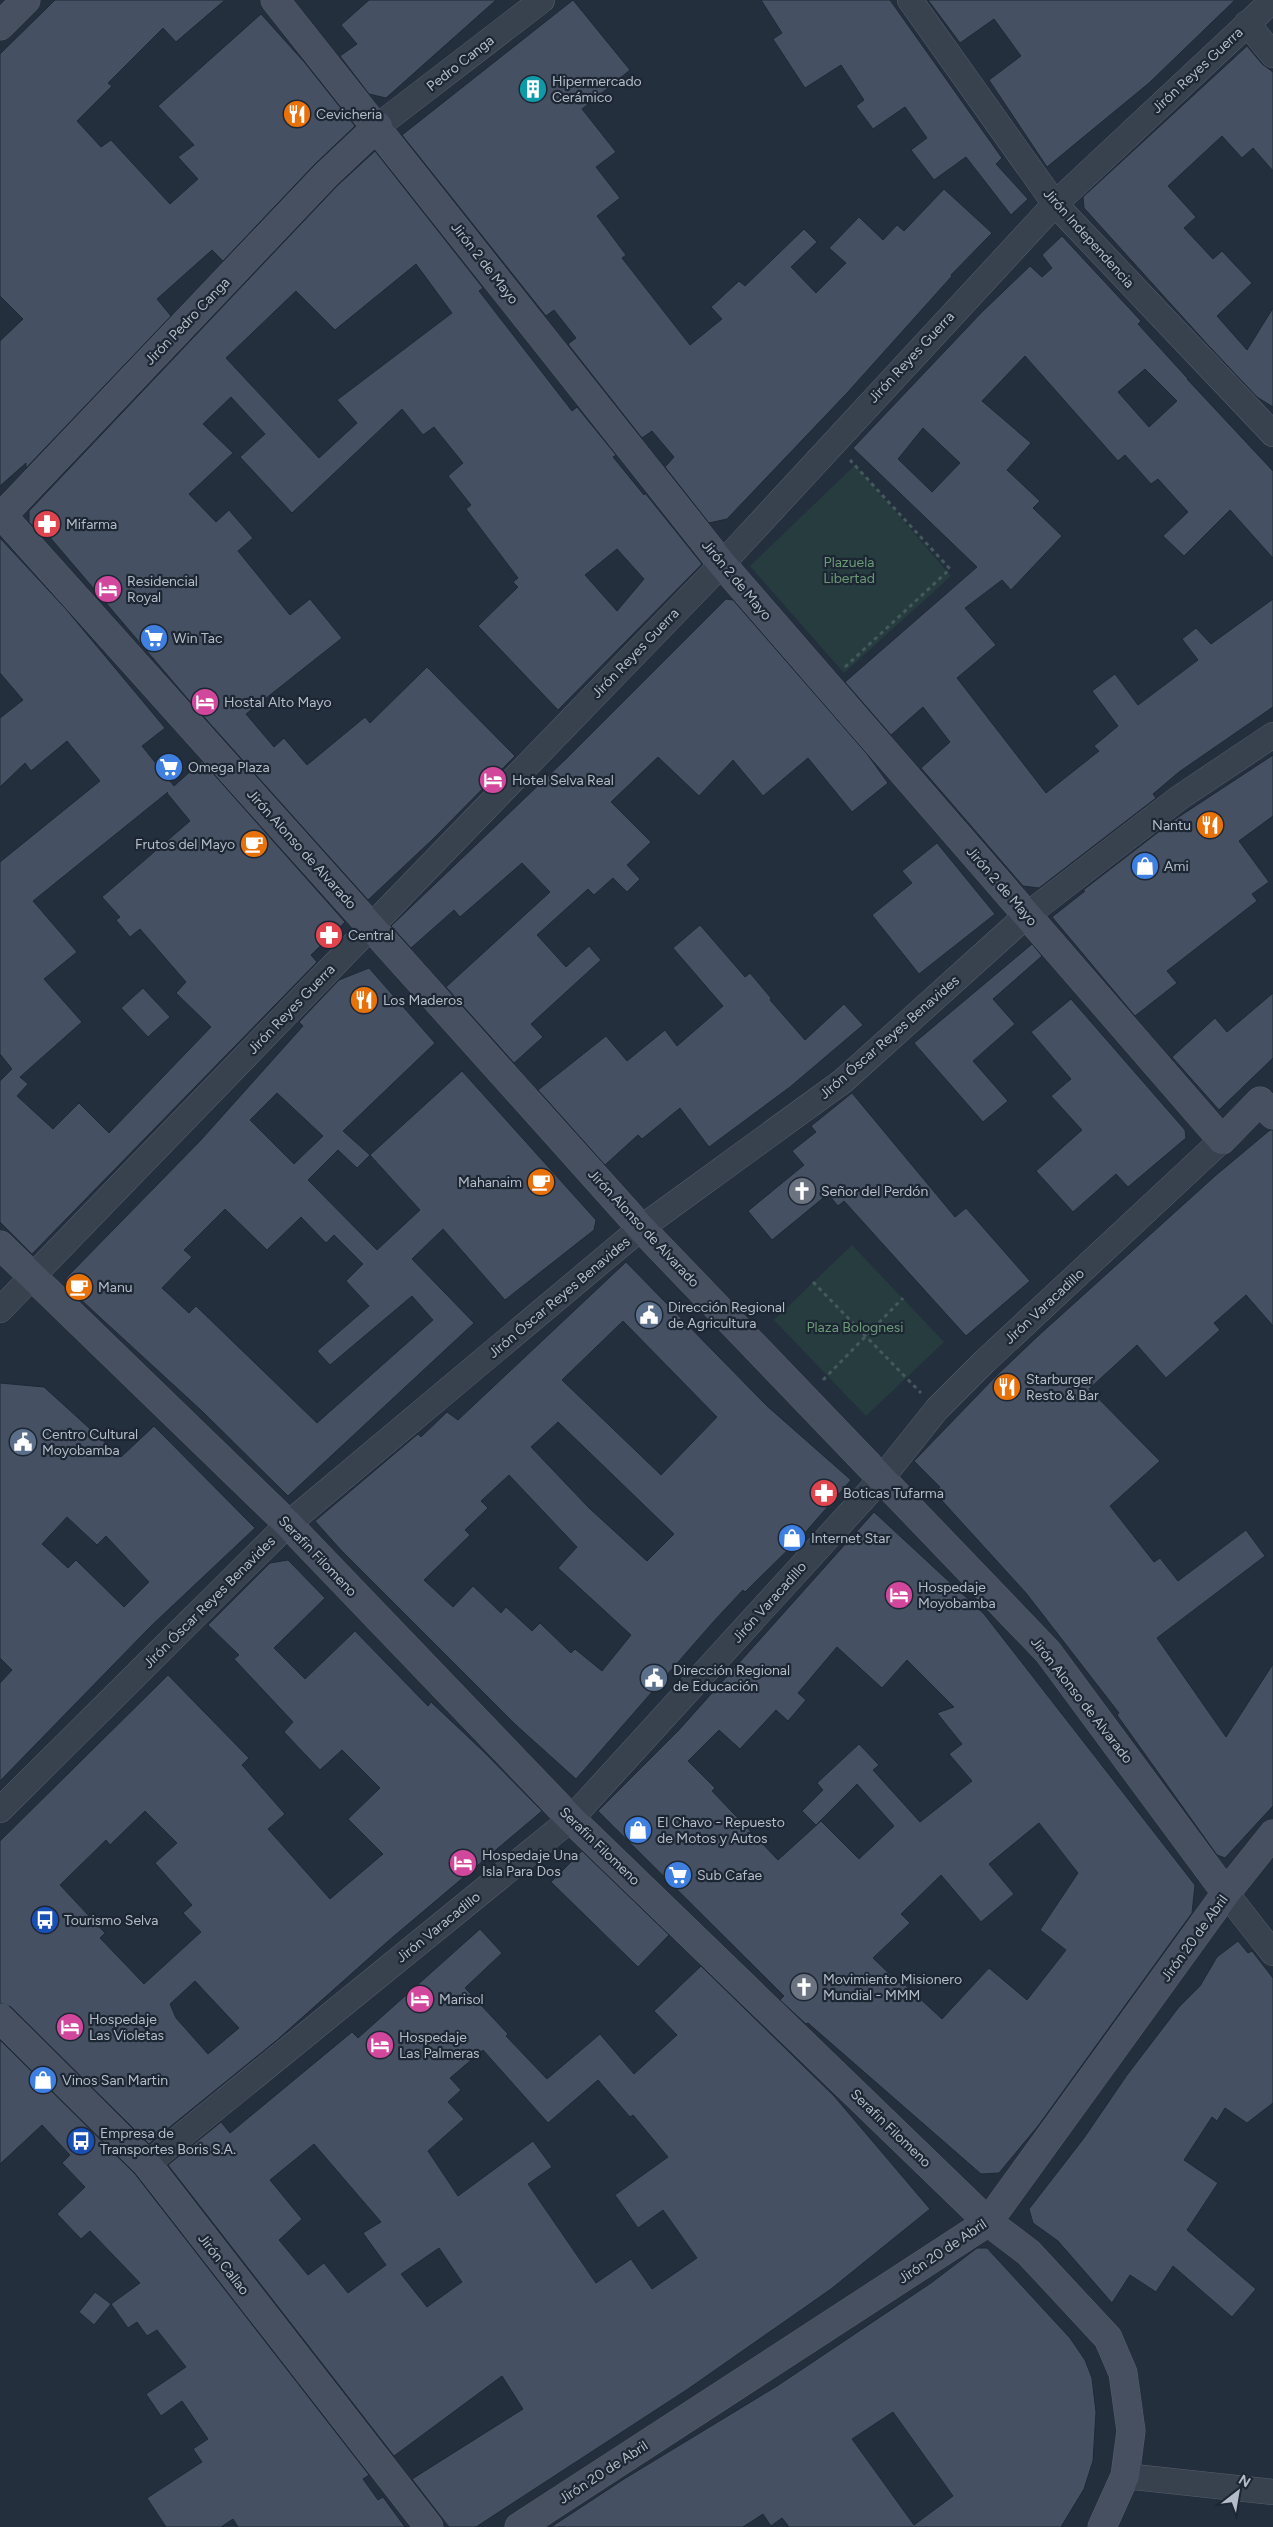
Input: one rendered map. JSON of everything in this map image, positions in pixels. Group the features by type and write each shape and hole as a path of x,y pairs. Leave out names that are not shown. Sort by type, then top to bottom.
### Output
{"main road":[{"path":"0,26 26,0"},
{"name":"Jirón 2 de Mayo","path":"275,0 378,126 722,564 1222,1140"},
{"name":"Jirón Pedro Canga","path":"1,515 326,175 378,126"},
{"name":"Jirón Alonso de Alvarado","path":"1,515 326,878 372,925 642,1228 1048,1652 1226,1893"},
{"name":"Jirón Varacadillo","path":"1222,1140 1269,1101"},
{"name":"Serafin Filomeno","path":"0,1245 288,1524 571,1819 988,2222 1028,2252 1108,2338 1123,2373 1131,2431 1125,2476 1102,2527"},
{"name":"Jirón 20 de Abril","path":"518,2527 988,2222 1226,1893 1273,1834"},
{"name":"Jirón Callao","path":"0,2018 147,2164 429,2527"}],"street":[{"name":"Pedro Canga","path":"378,126 542,0"},
{"name":"Jirón Independencia","path":"910,0 1054,204 1273,434"},
{"name":"Jirón Reyes Guerra","path":"0,1310 722,564 1054,204 1273,0"},
{"path":"1247,23 1273,55"},
{"name":"Jirón Óscar Reyes Benavides","path":"0,1810 288,1524 642,1228 843,1081 1027,915 1179,798 1273,735"},
{"name":"Jirón Varacadillo","path":"147,2164 571,1819 882,1478 936,1409 991,1355 1222,1140"},
{"name":"Jirón Alonso de Alvarado","path":"1226,1893 1273,1953"},
{"path":"1125,2476 1273,2492"}],"path":[{"path":"826,684 950,569 855,465 831,444"},
{"path":"813,1282 936,1409"},
{"path":"805,1399 903,1298"}],"green space":[{"name":"Plazuela Libertad","path":"855,465 951,576 844,673 750,566"},
{"name":"Plaza Bolognesi","path":"852,1245 944,1342 866,1416 774,1320"}],"building":[{"path":"55,0 225,0 176,42 163,28 108,83 112,86 77,121 101,147 111,140 170,204 198,179 178,157 194,145 158,106 261,14 305,63 355,126 315,164 223,261 212,250 157,299 171,316 26,468 26,463 0,486 0,341 23,319 0,296 0,54"},
{"path":"369,0 496,0 386,98 369,94 340,56 357,44 341,25"},
{"path":"573,0 630,70 582,109 616,152 596,167 620,198 597,216 626,255 622,258 690,345 722,319 711,307 739,281 745,286 804,229 817,242 791,267 816,293 846,263 829,248 859,217 883,240 897,225 904,231 944,189 992,233 951,275 847,393 727,519 709,523 665,467 674,457 652,431 642,438 568,344 576,338 554,310 546,316 402,135"},
{"path":"761,0 890,0 1002,158 996,164 1028,199 1011,215 966,157 934,180 911,150 927,138 905,107 873,129 856,106 864,100 841,65 805,88 773,39 782,33"},
{"path":"928,0 1235,0 1149,83 1047,167 989,80 1021,56 994,19 960,43"},
{"path":"1247,46 1262,64 1273,72 1273,171 1253,148 1242,158 1222,136 1168,186 1196,217 1184,228 1213,259 1222,251 1252,283 1217,316 1247,350 1273,308 1273,407 1257,397 1084,208 1083,197"},
{"path":"375,151 483,288 479,291 572,411 577,407 616,455 613,457 644,495 645,493 702,564 558,710 478,626 518,587 513,582 518,578 466,509 471,505 448,476 463,463 434,427 423,435 402,409 292,513 240,457 265,434 231,397 203,424 233,453 189,494 216,522 229,510 253,538 238,551 290,615 310,599 342,638 246,714 274,747 284,738 307,765 365,717 370,723 427,667 515,756 433,839 368,900 187,698 42,528 38,532 29,522 29,511 337,186","holes":["416,264 452,313 337,400 357,423 319,458 226,358 296,291 335,330","617,549 644,579 617,611 585,575"]},
{"path":"1062,236 1141,321 1138,324 1189,380 1187,379 1273,471 1273,558 1230,510 1184,556 1163,536 1188,512 1158,479 1151,484 1125,455 1118,461 1025,356 982,401 1031,443 1007,470 1040,501 1033,508 1062,536 1011,590 1002,580 965,608 996,645 957,678 1046,793 1099,751 1094,746 1118,726 1092,691 1115,674 1138,705 1198,660 1182,639 1196,628 1211,644 1273,599 1273,707 1179,772 1153,794 1156,798 1039,888 1023,886 921,768 950,742 923,707 891,735 845,682 977,567 853,448 982,312 1030,266 1042,277 1052,268 1042,255","holes":["1145,369 1177,401 1149,427 1118,392","923,428 960,463 932,492 898,459"]},
{"path":"0,538 65,608 165,728 142,746 174,786 202,761 345,922 311,955 317,962 32,1254 0,1222 0,1081 12,1069 0,1054 0,862 100,781 67,741 31,771 25,763 0,787 0,718 23,700 0,673","holes":["167,793 190,821 102,897 120,917 116,920 130,937 140,929 186,982 176,993 211,1027 109,1133 79,1103 53,1129 17,1096 28,1084 20,1077 82,1022 44,979 77,952 33,901"]},
{"path":"726,599 733,600 867,754 888,783 852,812 808,758 763,796 733,760 699,796 658,757 611,802 651,842 627,865 640,879 627,892 613,878 594,895 588,889 537,935 566,967 589,946 601,960 531,1024 543,1037 514,1063 446,987 550,892 522,863 460,917 454,910 411,948 391,926 568,757"},
{"path":"1273,755 1273,816 1239,841 1269,882 1252,894 1257,901 1167,971 1177,983 1135,1016 1052,917 1085,891 1082,891 1174,820"},
{"path":"937,843 995,914 919,974 872,915 912,883 902,871"},
{"path":"700,925 745,977 750,973 771,998 770,1000 805,1040 844,1004 863,1025 790,1087 709,1147 680,1108 642,1139 638,1135 605,1165 538,1090 606,1036 627,1061 665,1030 677,1046 723,1006 673,948"},
{"path":"1032,944 1042,956 993,999 1015,1024 973,1061 1008,1101 983,1122 914,1043"},
{"path":"369,968 435,1043 343,1131 370,1155 462,1071 596,1220 594,1230 505,1300 443,1229 412,1259 474,1323 288,1496 203,1412 66,1286 66,1278 200,1141 303,1026 299,1022 339,980","holes":["277,1093 323,1136 294,1164 250,1120","338,1150 357,1168 370,1155 420,1210 377,1250 308,1180","225,1209 267,1250 301,1217 326,1243 334,1235 363,1264 346,1281 369,1306 317,1351 330,1365 412,1296 433,1320 317,1423 196,1306 189,1313 162,1288 192,1257 184,1250"]},
{"path":"143,988 170,1017 148,1037 121,1008"},
{"path":"1273,993 1273,1058 1219,1110 1172,1057 1215,1018 1227,1032"},
{"path":"1071,999 1185,1130 1186,1138 1128,1187 1116,1174 1073,1212 1036,1171 1082,1130 1051,1096 1071,1079 1031,1032"},
{"path":"852,1093 955,1217 966,1208 1030,1281 966,1336 844,1201 838,1206 828,1194 772,1240 748,1211 804,1165 792,1151 816,1132 811,1126"},
{"path":"1270,1130 1273,1130 1273,1326 1246,1295 1214,1323 1220,1330 1166,1378 1137,1345 1089,1389 1160,1461 1110,1506 1154,1562 1160,1558 1178,1581 1246,1530 1265,1556 1157,1638 1226,1737 1273,1664 1273,1806 1225,1858 1217,1855 1117,1715 1119,1713 1026,1593 935,1493 940,1487 914,1461 997,1375 1038,1336 1215,1176"},
{"path":"626,1262 767,1406 851,1480 803,1535 745,1592 743,1590 714,1621 576,1779 516,1725 340,1549 315,1521 418,1434 421,1437 447,1412 458,1420","holes":["623,1321 717,1417 661,1475 562,1380","558,1422 674,1534 647,1561 589,1508 531,1447","509,1475 577,1547 558,1568 631,1635 602,1671 575,1649 571,1653 540,1623 532,1631 506,1607 501,1613 473,1586 453,1607 424,1580 470,1535 465,1530 488,1508 481,1501"]},
{"path":"0,1383 44,1387 121,1457 154,1426 255,1528 151,1626 0,1781 0,1683 12,1670 0,1658","holes":["67,1517 97,1545 106,1536 149,1582 124,1607 76,1560 68,1568 42,1544"]},
{"path":"874,1512 984,1614 1195,1885 1192,1913 1038,2126 999,2173 981,2174 808,2023 806,2024 780,2000 784,1996 598,1811 678,1731","holes":["837,1647 882,1688 907,1660 954,1707 937,1713 962,1744 949,1754 972,1781 920,1822 873,1770 879,1765 859,1744 817,1783 823,1790 802,1811 816,1825 857,1784 894,1826 859,1859 821,1821 778,1860 712,1791 715,1788 688,1761 719,1730 740,1749 776,1710 788,1721 806,1700 798,1693","1039,1823 1078,1873 1040,1930 1066,1950 1027,2000 989,1968 942,2019 901,1981 899,1983 873,1958 910,1923 901,1914 941,1875 981,1922 1014,1894 989,1864"]},
{"path":"288,1560 325,1598 274,1648 305,1679 355,1631 428,1706 431,1702 542,1811 387,1942 277,2040 149,2144 11,2007 0,2003 0,1841 168,1675 249,1758 242,1765 285,1814 268,1829 330,1899 383,1854 348,1819 380,1788 342,1750 320,1770 284,1732 293,1722 234,1659 239,1655 208,1625 270,1563","holes":["145,1811 177,1843 155,1863 192,1905 183,1913 201,1932 144,1984 100,1938 105,1933 60,1885 106,1840 110,1845","195,1981 239,2028 208,2054 176,2018 170,2004"]},
{"path":"582,1851 669,1935 638,1967 551,1882"},
{"path":"480,1929 502,1953 465,1988 508,2034 506,2036 547,2079 600,2034 634,2074 677,2035 654,2011 701,1966 834,2096 930,2209 831,2289 688,2389 476,2527 449,2527 412,2479 523,2409 502,2376 394,2456 168,2165 221,2122 230,2133 352,2032 358,2038","holes":["483,2050 548,2123 598,2080 630,2117 633,2115 668,2157 615,2195 638,2228 663,2210 697,2258 652,2289 631,2259 596,2283 528,2184 552,2167 533,2141 458,2196 428,2151 464,2119 448,2102 461,2090 450,2078","314,2144 381,2222 363,2233 386,2265 348,2293 324,2263 308,2275 279,2240 302,2219 270,2180","439,2248 462,2282 427,2307 401,2274"]},
{"path":"1238,1941 1248,1953 1252,1951 1273,1978 1273,2103 1247,2123 1225,2108 1217,2121 1212,2117 1184,2160 1218,2183 1187,2230 1256,2289 1232,2317 1173,2266 1156,2292 1130,2275 1112,2303 1058,2241 1033,2223 1029,2209 1084,2138 1127,2075 1179,2007 1200,1986 1217,1957"},
{"path":"0,2040 135,2174 369,2475 363,2479 378,2500 383,2497 405,2527 238,2527 233,2519 221,2527 166,2527 147,2498 202,2462 193,2449 208,2439 182,2401 161,2416 146,2394 186,2367 157,2330 147,2336 137,2322 128,2328 111,2304 140,2283 90,2231 81,2239 57,2214 85,2187 62,2163 70,2155 42,2125 0,2164"},
{"path":"977,2248 987,2248 1070,2338 1085,2360 1092,2378 1096,2412 1093,2461 1084,2489 1061,2527 789,2527 782,2518 771,2526 763,2514 743,2527 551,2527 624,2479 777,2386 931,2283","holes":["893,2412 953,2496 914,2525 852,2439"]},
{"path":"95,2292 111,2304 94,2325 79,2312"}],"place":[{"name":"Hipermercado Cerámico","path":"533,89"},
{"name":"Cevicheria","path":"297,114"},
{"name":"Mifarma","path":"47,524"},
{"name":"Residencial Royal","path":"108,589"},
{"name":"Win Tac","path":"154,638"},
{"name":"Hostal Alto Mayo","path":"205,702"},
{"name":"Omega Plaza","path":"169,767"},
{"name":"Hotel Selva Real","path":"493,780"},
{"name":"Nantu","path":"1210,825"},
{"name":"Frutos del Mayo","path":"254,844"},
{"name":"Ami","path":"1145,866"},
{"name":"Central","path":"329,935"},
{"name":"Los Maderos","path":"364,1000"},
{"name":"Mahanaim","path":"541,1182"},
{"name":"Señor del Perdón","path":"802,1191"},
{"name":"Manu","path":"79,1287"},
{"name":"Dirección Regional de Agricultura","path":"649,1315"},
{"name":"Starburger Resto & Bar","path":"1007,1387"},
{"name":"Centro Cultural Moyobamba","path":"23,1442"},
{"name":"Boticas Tufarma","path":"824,1493"},
{"name":"Internet Star","path":"792,1538"},
{"name":"Hospedaje Moyobamba","path":"899,1595"},
{"name":"Dirección Regional de Educación","path":"654,1678"},
{"name":"El Chavo - Repuesto de Motos y Autos","path":"638,1830"},
{"name":"Hospedaje Una Isla Para Dos","path":"463,1863"},
{"name":"Sub Cafae","path":"678,1875"},
{"name":"Tourismo Selva","path":"45,1920"},
{"name":"Movimiento Misionero Mundial - MMM","path":"804,1987"},
{"name":"Marisol","path":"420,1999"},
{"name":"Hospedaje Las Violetas","path":"70,2027"},
{"name":"Hospedaje Las Palmeras","path":"380,2045"},
{"name":"Vinos San Martin","path":"43,2080"},
{"name":"Empresa de Transportes Boris S.A.","path":"81,2141"}]}
